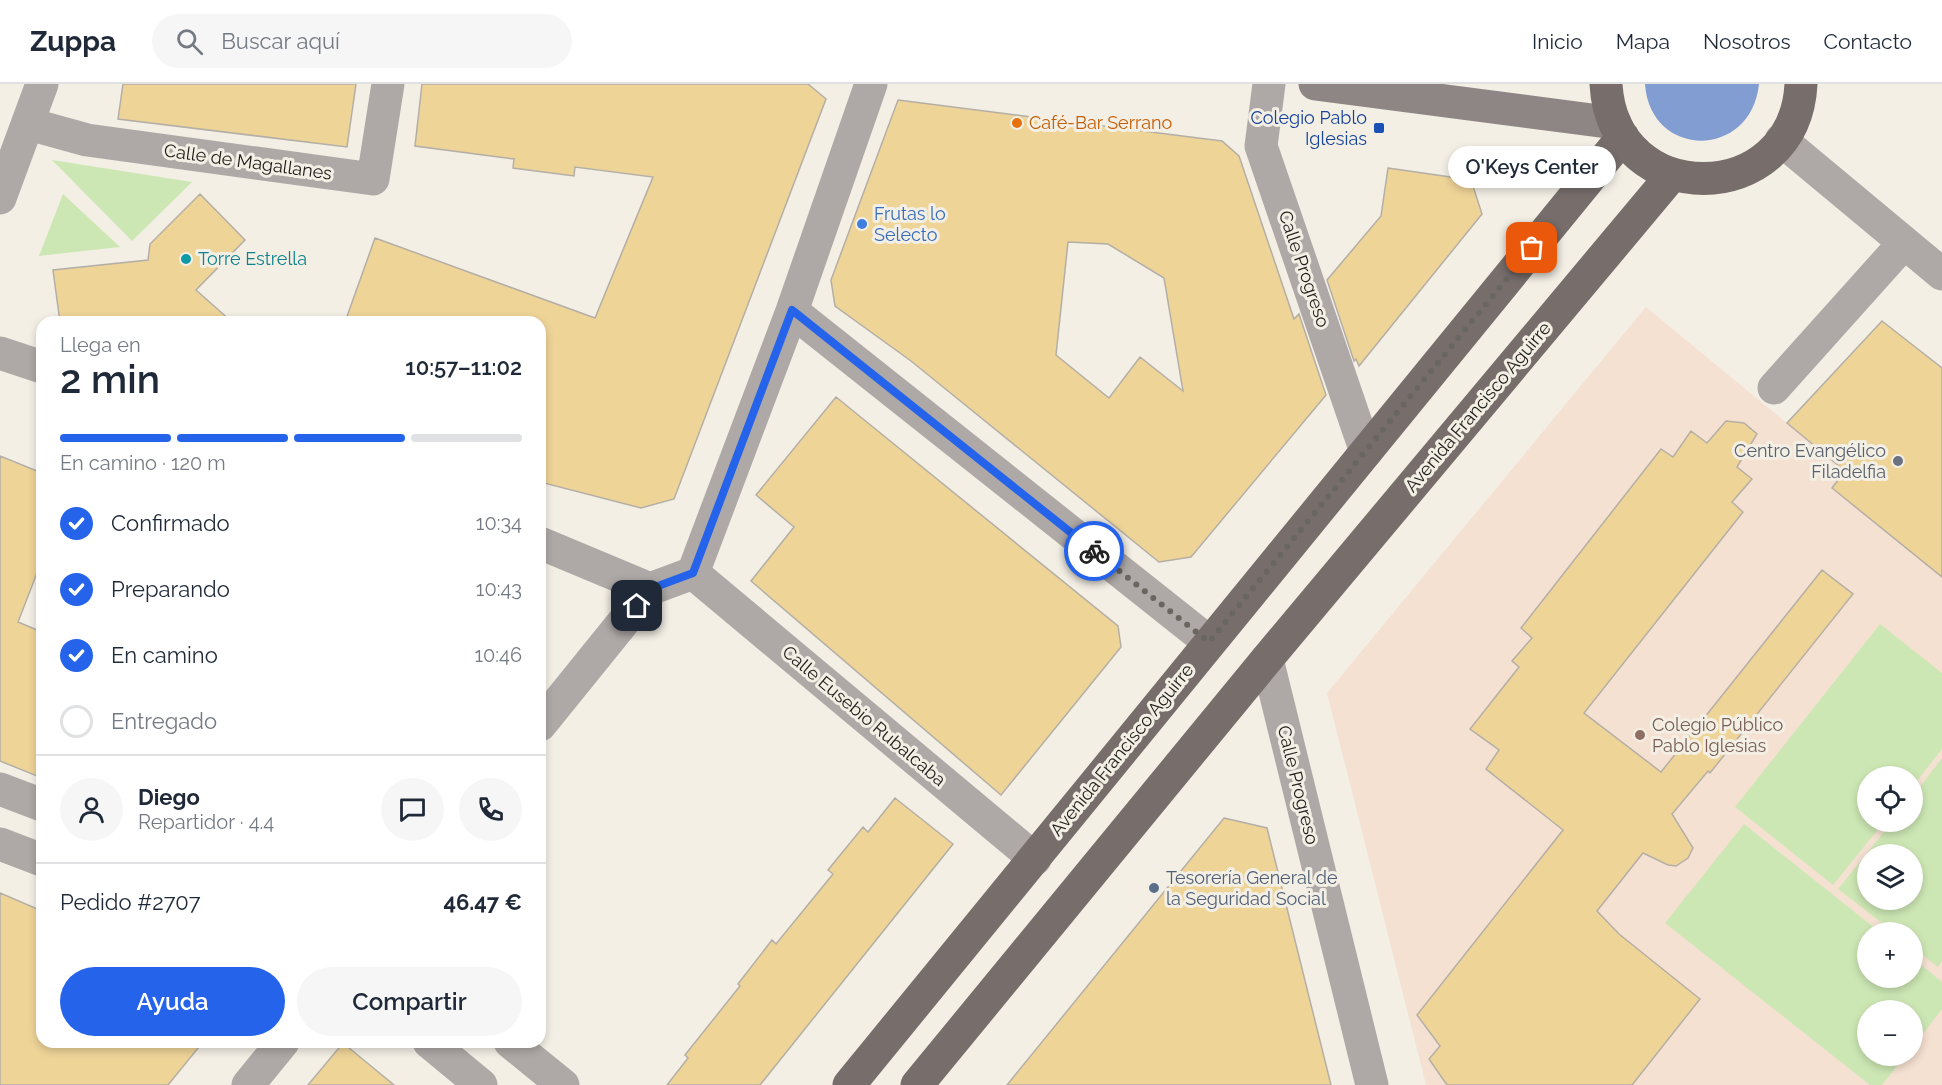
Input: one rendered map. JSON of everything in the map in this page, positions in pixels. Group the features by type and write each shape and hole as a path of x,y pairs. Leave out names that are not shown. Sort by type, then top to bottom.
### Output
{"main road":[{"path":"1606,84 1609,106 1619,130 1648,163 1672,175 1703,180 1732,175 1760,162 1782,141 1794,118 1801,84"},
{"name":"Avenida Francisco Aguirre","path":"849,1085 1366,452 1619,130"},
{"name":"Avenida Francisco Aguirre","path":"917,1085 1267,659 1672,175"}],"street":[{"path":"0,198 42,84"},
{"name":"Calle de Magallanes","path":"29,124 87,140 373,179 388,84"},
{"path":"546,718 650,589 693,573 792,310 871,84"},
{"name":"Calle Progreso","path":"1269,84 1261,147 1366,452"},
{"path":"1315,84 1619,130"},
{"path":"1782,141 1942,274"},
{"path":"1774,388 1904,243"},
{"path":"792,310 1209,642"},
{"path":"0,353 36,366"},
{"path":"546,546 650,589"},
{"name":"Calle Eusebio Rubalcaba","path":"693,573 1035,859"},
{"name":"Calle Progreso","path":"1267,659 1371,1085"},
{"path":"0,789 36,803"},
{"path":"0,844 36,858"},
{"path":"248,1085 278,1048"},
{"path":"436,1048 481,1085"},
{"path":"517,1048 563,1085"}],"shaded area":[{"name":"Colegio Público Pablo Iglesias","path":"1646,307 1845,471 1942,544 1942,1085 1426,1085 1327,693"}],"green space":[{"path":"52,160 192,182 132,241"},
{"path":"63,194 120,247 39,256"},
{"path":"1880,624 1942,673 1942,749 1923,773 1923,766 1857,766 1857,832 1876,832 1866,844 1857,844 1857,855 1833,885 1735,807"},
{"path":"1942,758 1942,961 1938,967 1923,955 1923,922 1881,922 1865,910 1923,910 1923,844 1874,844 1884,832 1923,832 1923,783"},
{"path":"1744,824 1867,922 1857,922 1857,988 1923,988 1923,966 1942,982 1942,1009 1923,1034 1923,1000 1857,1000 1857,1066 1897,1066 1882,1085 1870,1085 1665,923"},
{"path":"1857,865 1857,904 1838,889"}],"water":[{"path":"1645,84 1759,84 1752,109 1739,127 1721,137 1701,141 1681,137 1664,126 1651,109"}],"building":[{"path":"123,84 356,84 347,147 118,119"},
{"path":"422,84 808,84 826,99 674,499 641,508 546,484 546,316 347,316 375,238 595,318 653,177 575,167 574,176 513,168 514,159 415,146"},
{"path":"898,100 1222,141 1239,156 1294,319 1299,314 1326,395 1191,557 1159,562 911,361 835,306 831,280","holes":["1068,242 1108,244 1164,278 1183,391 1140,357 1109,398 1056,355"]},
{"path":"1388,168 1471,180 1482,214 1359,366 1356,359 1354,361 1327,280 1381,216"},
{"name":"Torre Estrella","path":"200,194 245,240 196,290 225,316 59,316 53,270 148,260 150,244"},
{"path":"1882,321 1942,368 1942,577 1832,488 1845,471 1787,423"},
{"path":"836,397 1118,626 1121,647 1001,795 751,581 794,527 756,495"},
{"path":"1726,421 1744,423 1757,434 1737,467 1752,479 1732,502 1743,512 1584,713 1661,772 1822,570 1853,594 1710,773 1708,771 1672,814 1693,848 1688,858 1676,866 1668,865 1643,853 1597,911 1619,934 1700,999 1632,1085 1447,1085 1429,1059 1440,1046 1417,1015 1563,830 1486,769 1499,750 1470,729 1519,667 1512,661 1532,638 1521,628 1661,449 1673,457 1691,431 1707,443"},
{"path":"0,456 36,471 36,576 18,622 36,630 36,776 0,761"},
{"path":"895,798 953,844 760,1085 667,1085 688,1058 685,1055 740,986 738,984 772,940 776,944 833,874 828,870 863,827 868,832"},
{"path":"1224,818 1267,828 1331,1085 1007,1085"},
{"path":"0,893 36,908 36,1048 198,1048 168,1085 0,1085"},
{"path":"339,1048 349,1048 394,1085 308,1085"}],"way so far":[{"path":"1094,551 1209,642 1532,248"}],"place":[{"name":"Café-Bar Serrano","path":"1017,123"},
{"name":"Colegio Pablo Iglesias","path":"1379,128"},
{"name":"Frutas lo Selecto","path":"862,224"},
{"name":"O'Keys Center","path":"1532,248"},
{"name":"Torre Estrella","path":"186,259"},
{"name":"Centro Evangélico Filadelfia","path":"1898,461"},
{"name":"Colegio Público Pablo Iglesias","path":"1640,735"},
{"name":"Tesorería General de la Seguridad Social","path":"1154,888"}],"route":[{"path":"637,606 650,589 693,573 792,310 1094,551"}]}
